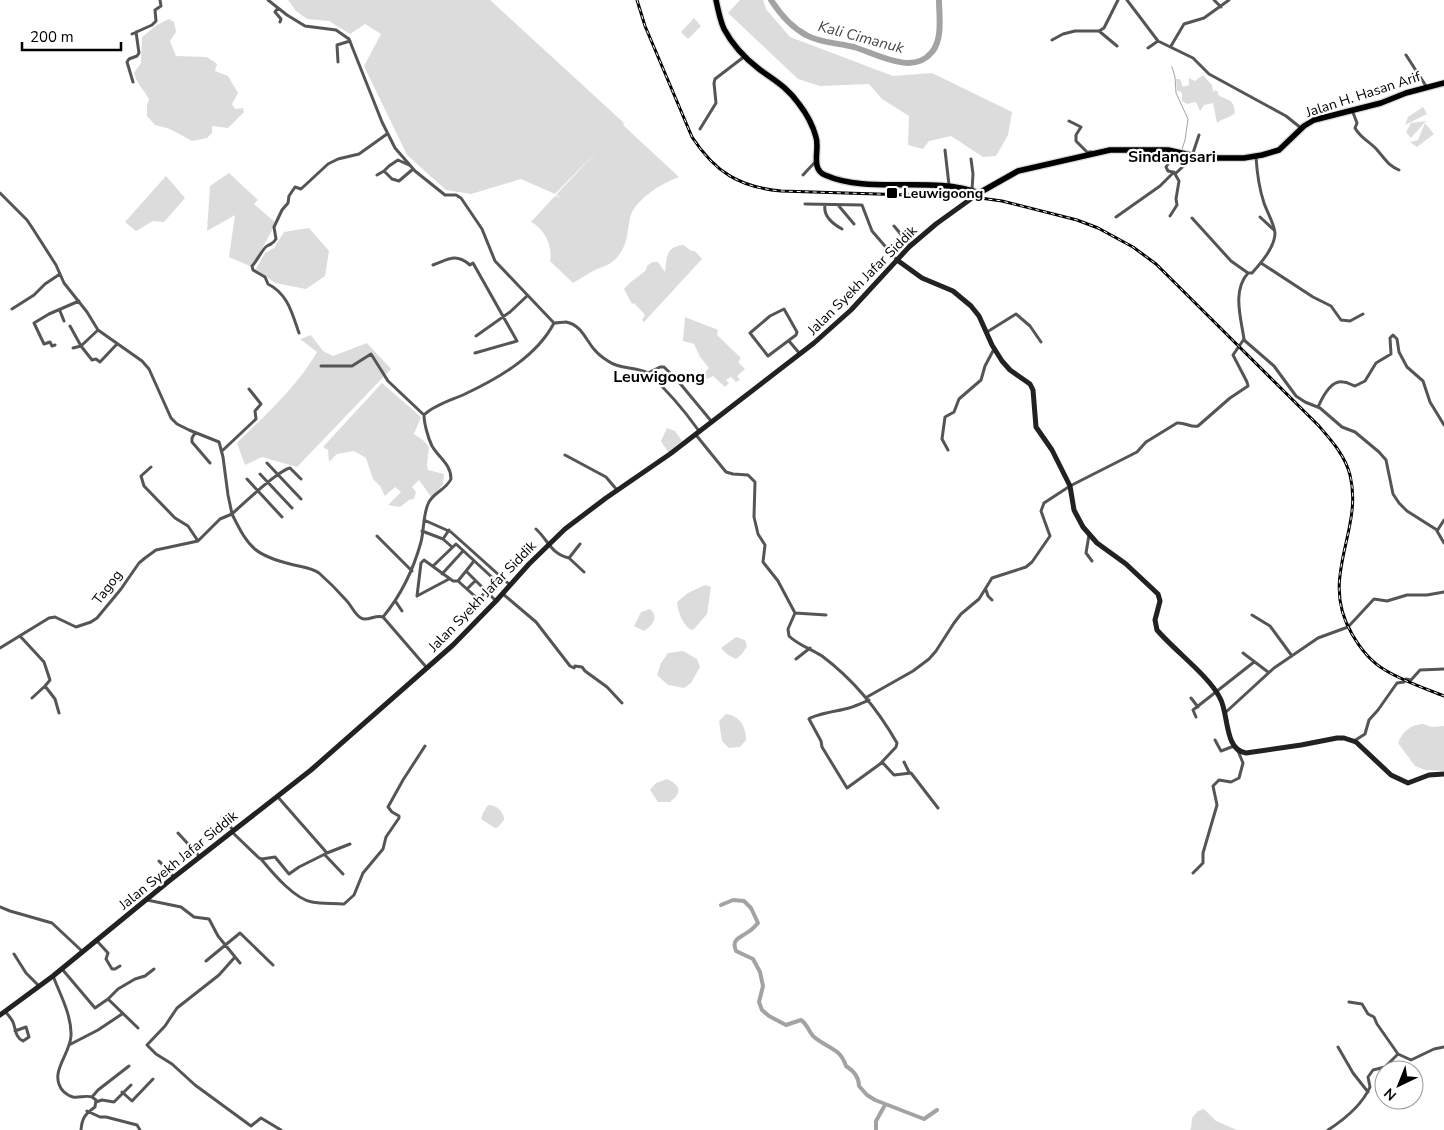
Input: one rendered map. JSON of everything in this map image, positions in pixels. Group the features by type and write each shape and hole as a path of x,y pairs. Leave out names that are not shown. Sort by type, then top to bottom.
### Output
{"main road":[{"path":"716,0 724,29 745,56 783,85 802,108 816,136 818,144 816,161 822,174 844,181 949,185 979,193"},
{"name":"Jalan H. Hasan Arif","path":"979,193 1018,171 1110,150 1179,152 1191,158 1256,161 1279,150 1302,128 1317,119 1381,103 1426,86 1444,83"},
{"name":"Jalan Syekh Jafar Siddik","path":"2,1013 62,969 146,899 310,770 453,645 548,545 576,521 712,422 840,322 910,245 979,193"},
{"path":"897,260 922,278 953,291 959,296 976,313 994,349 1006,366 1032,386 1036,427 1052,450 1070,486 1074,510 1089,535 1104,549 1126,564 1158,594 1160,601 1155,620 1157,630 1217,691 1226,712 1229,735 1236,748 1246,753 1302,745 1340,737 1354,741 1392,775 1408,783 1429,776 1444,774"}],"street":[{"path":"133,82 127,62 128,59 137,56 139,53 134,33 152,25 156,21 156,10 161,6 160,0"},
{"path":"268,0 304,26 336,30 343,33 350,41 387,134 400,155 413,169 445,196 456,195 461,198 482,229 495,261 527,296 554,322 566,322 580,329 593,349 617,367 635,368 648,373 672,395 726,472 748,475 755,482 754,517 758,534 765,545 764,562 778,581 795,613"},
{"path":"1099,32 1104,28 1118,0"},
{"path":"1127,0 1158,41 1193,58 1213,77 1286,116 1302,128"},
{"path":"1214,0 1220,7"},
{"path":"1171,46 1181,27 1187,22 1201,20 1228,0"},
{"path":"278,8 275,12 281,19 280,22"},
{"path":"1052,40 1063,34 1075,31 1099,32 1117,46"},
{"path":"338,62 337,45 350,41"},
{"path":"1148,48 1158,41"},
{"path":"1406,55 1426,86"},
{"path":"700,129 716,103 715,79 745,56"},
{"path":"1352,110 1357,123 1355,128 1360,136 1378,151 1388,164 1399,170"},
{"path":"1069,121 1081,126 1075,138 1087,152 1110,150"},
{"path":"299,333 287,300 268,284 265,277 253,270 252,266 259,259 260,253 266,246 271,245 276,239 274,227 295,187 301,189 328,164 338,159 358,154 387,134"},
{"path":"1116,217 1160,186 1191,158 1199,135"},
{"path":"945,150 949,185"},
{"path":"1175,172 1168,171 1166,166 1179,152"},
{"path":"971,159 972,190"},
{"path":"377,175 384,172 398,160 410,165"},
{"path":"803,175 816,161"},
{"path":"1256,161 1264,201 1274,230 1273,240 1261,262 1252,273 1248,273 1242,280 1239,306 1244,340 1274,366 1296,396 1318,407 1342,426 1355,432 1379,452 1386,460 1393,494 1399,503 1407,512 1437,530 1444,543"},
{"path":"384,172 392,179 399,181 413,169"},
{"path":"1170,216 1177,206 1176,199 1179,181 1175,172"},
{"path":"0,193 27,220 64,283 79,301 98,330 146,365 171,418 180,426 216,440 220,445 232,514 248,542 262,556 317,572 347,600 361,618 383,617 427,668"},
{"path":"805,204 862,205 872,231 897,260"},
{"path":"837,204 854,224"},
{"path":"825,205 824,211 826,215 842,229"},
{"path":"1192,218 1231,261 1248,273"},
{"path":"1260,218 1274,230"},
{"path":"894,226 910,245"},
{"path":"433,265 453,258 462,258 470,265 473,263 517,341 475,353"},
{"path":"1261,262 1276,274 1313,297 1332,306 1341,320 1345,322 1350,321 1363,314"},
{"path":"12,309 30,298 45,284 60,274"},
{"path":"476,336 503,317 527,296"},
{"path":"55,345 52,346 50,342 44,344 34,323 48,314 79,301"},
{"path":"784,309 797,333 790,341 768,356 750,333 751,330 770,316 784,309"},
{"path":"60,310 64,321"},
{"path":"986,333 1016,314 1030,326 1041,342"},
{"path":"424,415 474,390 508,370 545,339 554,322"},
{"path":"70,326 91,360 96,359 99,362 117,344"},
{"path":"73,348 81,346 98,330"},
{"path":"1318,407 1327,390 1338,382 1342,381 1355,386 1365,381 1376,363 1391,354 1390,338 1393,335 1397,339 1400,352 1407,367 1423,381 1430,402 1444,425"},
{"path":"795,613 789,625 788,634 792,640 810,648 848,677 868,699 897,743 896,747 882,762 849,788 847,788 809,721 810,717 843,710 868,699 929,659 961,614 979,599 986,590 992,578 1022,569 1032,562 1050,536 1041,511 1042,504 1070,486 1137,452 1146,442 1177,423 1194,427 1198,426 1230,398 1245,389 1248,383 1232,355 1244,340"},
{"path":"790,341 800,354"},
{"path":"948,450 942,439 945,417 953,413 959,400 979,382 994,349"},
{"path":"321,366 352,366 371,354 388,381 424,415 432,446 445,461 451,476 450,482 429,501 412,571 396,602 383,617"},
{"path":"641,380 648,373 664,367 678,380 712,422"},
{"path":"222,451 257,418 255,412 261,404 249,389"},
{"path":"195,433 192,442 210,463"},
{"path":"565,455 606,477 617,490"},
{"path":"267,463 301,499"},
{"path":"151,467 141,476 144,486 175,518 188,526 198,541 220,520 232,514 278,474 290,468 301,479"},
{"path":"260,474 292,508"},
{"path":"247,479 282,517"},
{"path":"424,520 449,530 510,585"},
{"path":"1437,530 1444,520"},
{"path":"443,540 449,530"},
{"path":"536,530 542,534 548,545 557,553 569,558 584,572"},
{"path":"422,531 443,540 452,547"},
{"path":"1089,535 1086,553 1092,561"},
{"path":"377,536 412,571"},
{"name":"Tagog","path":"0,648 52,618 76,626 94,621 142,560 156,550 198,541"},
{"path":"434,566 456,544 496,582 472,606"},
{"path":"569,558 580,544"},
{"path":"442,574 463,551"},
{"path":"449,579 417,596 422,561 426,561 449,579 458,581 478,599"},
{"path":"458,581 474,561"},
{"path":"466,571 496,601"},
{"path":"467,589 475,581"},
{"path":"986,590 992,600"},
{"path":"1226,712 1268,672 1318,638 1348,627 1374,599 1378,598 1387,601 1407,595 1427,595 1444,592"},
{"path":"503,594 536,622 570,666 582,668 607,687 622,702"},
{"path":"396,602 402,611"},
{"path":"795,613 826,615"},
{"path":"1252,615 1270,626 1292,656"},
{"path":"20,636 46,665 50,680 32,698"},
{"path":"796,659 810,648"},
{"path":"1243,653 1268,672"},
{"path":"1196,717 1192,712 1254,662"},
{"path":"1354,741 1365,734 1369,720 1398,683 1404,682 1406,679 1410,680 1420,670 1444,669"},
{"path":"46,686 54,699 59,713"},
{"path":"1191,698 1198,707"},
{"path":"1193,872 1203,863 1203,853 1216,808 1214,783 1219,780 1234,781 1240,776 1243,763 1236,748 1221,752 1215,740"},
{"path":"222,817 232,831 278,878 302,898 311,902 344,904 354,895 363,873 383,849 386,837 399,818 388,807 425,746"},
{"path":"882,762 894,775 909,772"},
{"path":"904,762 909,772 913,774 921,788 938,808"},
{"path":"276,796 343,874"},
{"path":"178,833 200,856"},
{"path":"261,859 275,857 289,874 299,867 350,844"},
{"path":"159,861 174,877"},
{"path":"146,899 181,908 194,917 209,920 240,963"},
{"path":"0,906 10,911 52,923 83,952"},
{"path":"206,962 240,933 272,965"},
{"path":"97,941 108,953 106,959 112,969 120,966"},
{"path":"14,954 26,974 39,986"},
{"path":"235,957 220,975 177,1008 148,1046 195,1085 251,1126 261,1118 281,1130"},
{"path":"62,969 95,1008 118,989 154,970"},
{"path":"53,976 69,1021 71,1033 69,1046 58,1071 60,1085 68,1095 76,1097 92,1096 129,1066"},
{"path":"108,999 138,1028"},
{"path":"1350,1002 1362,1004 1368,1014 1374,1017 1398,1054 1411,1060 1444,1047"},
{"path":"2,1013 13,1022 15,1031 21,1041 29,1037 26,1026 15,1031"},
{"path":"69,1046 122,1014"},
{"path":"1338,1047 1353,1073 1368,1092"},
{"path":"1328,1130 1352,1110 1368,1092 1370,1087 1368,1076 1371,1072 1385,1067 1398,1054"},
{"path":"122,1092 132,1101 153,1079"},
{"path":"81,1130 83,1117 87,1111 95,1106 96,1102 102,1100 114,1102 131,1085"},
{"path":"92,1096 96,1102"},
{"path":"87,1111 100,1117 106,1116 137,1125 140,1130"}],"shaded area":[{"path":"288,0 490,0 624,123 623,125 679,177 657,188 637,205 630,218 624,246 616,258 573,283 550,261 551,256 547,239 540,229 531,222 555,196 562,198 556,195 599,149 555,194 521,179 471,194 446,190 407,155 364,66 381,34 365,24 350,34 329,21 307,19 296,11"},
{"path":"740,0 763,0 766,9 790,37 893,76 932,73 1012,112 1008,135 996,156 983,157 951,136 929,141 923,149 908,145 909,116 882,99 869,84 820,86 798,79 728,13"},
{"path":"694,18 701,26 688,39 681,32"},
{"path":"169,19 174,22 176,32 170,41 176,56 207,57 217,64 215,71 228,76 238,93 232,104 235,109 243,108 244,112 228,128 212,126 212,133 207,138 192,141 170,129 155,125 147,116 149,99 134,73 141,63 142,37 157,25"},
{"path":"1203,75 1212,85 1213,92 1215,90 1218,92 1218,95 1232,102 1234,108 1235,113 1217,123 1213,103 1204,105 1200,111 1196,102 1187,104 1182,101 1182,93 1177,90 1176,79 1180,79 1183,87 1189,85 1189,78 1195,81"},
{"path":"1423,107 1427,114 1405,125 1408,117"},
{"path":"1426,121 1411,138 1406,132 1411,123"},
{"path":"1425,123 1434,134 1417,147 1410,142 1418,140"},
{"path":"229,173 258,200 254,204 276,223 252,267 229,257 235,215 207,231 210,186"},
{"path":"166,176 185,198 164,222 153,221 136,231 125,222"},
{"path":"309,228 329,251 325,276 306,289 275,283 256,269 265,253 274,248 284,232"},
{"path":"683,245 695,251 702,259 644,322 642,320 645,315 634,303 632,304 624,289 646,270 647,266 652,262 658,262 665,272 670,251 677,246"},
{"path":"685,317 718,330 717,335 741,358 738,362 745,369 737,376 740,380 736,382 731,377 726,380 729,383 725,387 713,376 707,379 703,374 709,368 700,357 694,344 683,341"},
{"path":"311,335 323,351 333,356 367,343 391,369 297,467 262,457 245,465 237,443 280,400 309,365 317,352 300,339"},
{"path":"382,383 421,417 414,434 429,447 428,470 444,474 443,484 432,498 419,480 412,487 416,492 414,499 409,500 400,507 388,505 401,492 395,487 385,496 380,486 373,479 366,458 354,451 337,454 329,462 328,450 323,447"},
{"path":"667,428 675,431 682,441 668,452 661,441"},
{"path":"705,585 711,587 707,614 691,630 681,618 677,602 688,593"},
{"path":"650,609 654,615 654,621 650,626 644,631 634,626 641,612"},
{"path":"736,637 745,640 747,646 736,659 728,655 721,648"},
{"path":"683,651 697,659 700,667 691,683 684,688 668,685 657,675 661,663 668,653"},
{"path":"726,714 738,719 745,730 746,740 740,747 729,748 722,741 719,721"},
{"path":"1423,724 1432,727 1444,726 1444,771 1425,770 1415,766 1398,743 1408,729"},
{"path":"667,779 677,786 677,795 670,802 658,802 650,790 656,783"},
{"path":"488,805 497,807 503,814 504,820 498,827 495,828 481,819"},
{"path":"1204,1109 1216,1121 1237,1130 1190,1130 1192,1118 1198,1111"}],"waterway":[{"name":"Kali Cimanuk","path":"771,0 791,24 811,38 854,47 884,58 905,63 924,59 935,47 940,27 939,0"},
{"path":"1172,67 1176,93 1188,119 1182,149"},
{"path":"1172,161 1178,155"},
{"path":"721,905 733,900 744,901 751,908 758,923 735,941 735,947 736,951 753,959 760,972 763,986 759,1002 762,1010 786,1025 801,1020 813,1036 840,1055 846,1066 856,1074 859,1086 867,1095 875,1100 924,1119 937,1110"},
{"path":"876,1130 876,1121 885,1105"}],"railway":[{"path":"637,0 645,26 692,137 710,160 729,176 753,186 781,191 973,197 1002,201 1077,220 1098,228 1133,247 1156,264 1318,425 1337,448 1348,468 1353,496 1340,573 1339,593 1343,613 1352,634 1366,654 1385,670 1399,678 1444,696"}],"place":[{"name":"Leuwigoong","path":"892,193"}],"district":[{"name":"Sindangsari","path":"1172,156"},
{"name":"Leuwigoong","path":"659,376"}]}
